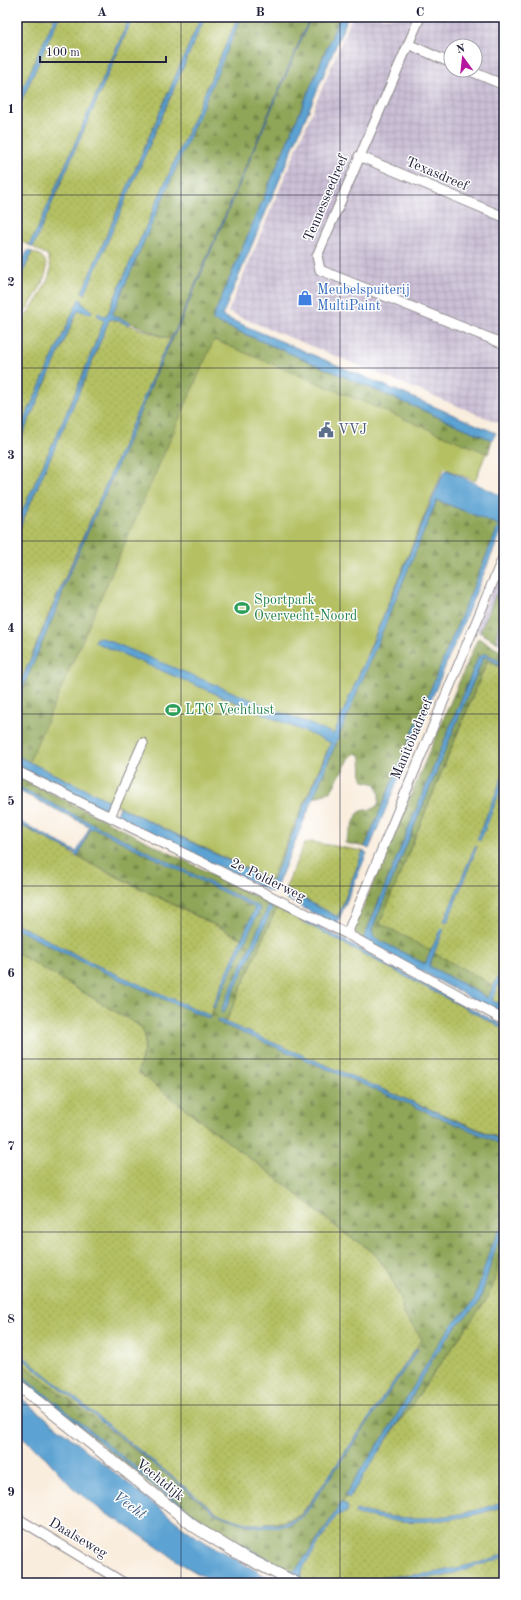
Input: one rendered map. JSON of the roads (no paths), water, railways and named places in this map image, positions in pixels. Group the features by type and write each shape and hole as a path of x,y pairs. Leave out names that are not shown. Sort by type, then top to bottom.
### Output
{"street":[{"name":"Tennesseedreef","path":"420,17 317,256 320,270 504,344"},
{"path":"408,44 443,59"},
{"path":"483,76 504,85"},
{"name":"Texasdreef","path":"359,156 504,217"},
{"name":"Manitobadreef","path":"347,934 504,555"},
{"path":"110,817 143,743"},
{"name":"2e Polderweg","path":"17,771 347,934 504,1020"},
{"name":"Vechtdijk","path":"17,1384 195,1527 239,1554 296,1583"},
{"name":"Daalseweg","path":"17,1518 124,1583"}],"water":[{"path":"55,17 59,17 17,111 17,101"},
{"path":"130,17 133,17 33,247 29,245 37,230"},
{"path":"201,17 205,17 85,294 82,292"},
{"path":"238,17 241,17 229,46 112,315 131,323 129,325 113,319 109,320 17,534 17,523 77,389 104,321 97,315 98,313 104,316 107,315"},
{"path":"310,17 180,323 163,357 125,448 67,579 59,603 17,701 17,691 161,357 178,325"},
{"path":"340,17 348,17 222,316 496,433 492,440 212,320"},
{"path":"28,250 32,252 17,287 17,271"},
{"path":"79,299 82,300 81,303 92,311 91,314 78,310 17,447 17,436"},
{"path":"447,470 504,497 504,525 369,849 365,847 499,525 437,500 275,890 271,892 123,820 117,812 120,807 272,882 331,743 99,644 95,642 96,638 100,637 334,734 444,472"},
{"path":"483,654 487,654 504,664 504,667 486,657 483,658 372,929 375,938 425,964 441,928 444,929 429,966 488,998 504,963 504,970 492,1000 504,1007 504,1016 365,941 364,938 478,658"},
{"path":"17,756 114,803 112,809 104,810 17,766"},
{"path":"504,773 504,782 480,841 477,839"},
{"path":"17,786 259,907 260,909 214,1008 212,1007 255,908 94,828 90,829 78,856 76,856 76,854 17,823 17,820 77,852 89,828 88,825 17,790"},
{"path":"475,846 477,847 447,923 444,921"},
{"path":"363,851 367,853 337,924 335,925 283,897 285,889 338,917"},
{"path":"269,905 273,906 267,920 224,1012 222,1013 221,1011"},
{"path":"284,908 504,1026 504,1029 283,911"},
{"path":"17,924 96,965 211,1016 210,1019 89,965 17,929"},
{"path":"218,1019 492,1136 503,1142 504,1148 502,1145 488,1138 217,1022"},
{"path":"504,1227 504,1232 497,1243 480,1300 457,1325 434,1357 398,1422 349,1498 345,1496 358,1474 387,1432 437,1346 453,1324 474,1301 491,1246 500,1230"},
{"path":"416,1349 418,1350 305,1514 296,1521 285,1526 273,1527 249,1525 215,1513 17,1354 17,1351 216,1512 247,1523 271,1525 292,1520 302,1515"},
{"path":"17,1371 191,1512 220,1532 281,1566 280,1567 228,1539 191,1515 35,1389 17,1374"},
{"name":"Vecht","path":"17,1395 201,1540 278,1583 215,1583 185,1566 124,1524 102,1511 72,1487 46,1458 17,1432"},
{"path":"504,1501 504,1506 488,1511 441,1520 392,1520 355,1513 356,1510 386,1516 416,1518 446,1516 461,1514"},
{"path":"341,1503 346,1504 348,1508 347,1512 337,1515 303,1568 302,1577 285,1569 293,1571 296,1569 314,1546"},
{"path":"504,1554 504,1557 499,1559 445,1576 372,1580 373,1578 439,1572 481,1562"}],"place":[{"name":"Meubelspuiterij MultiPaint","path":"305,298"},
{"name":"VVJ","path":"326,430"},
{"name":"Sportpark Overvecht-Noord","path":"242,608"},
{"name":"LTC Vechtlust","path":"173,710"}]}
